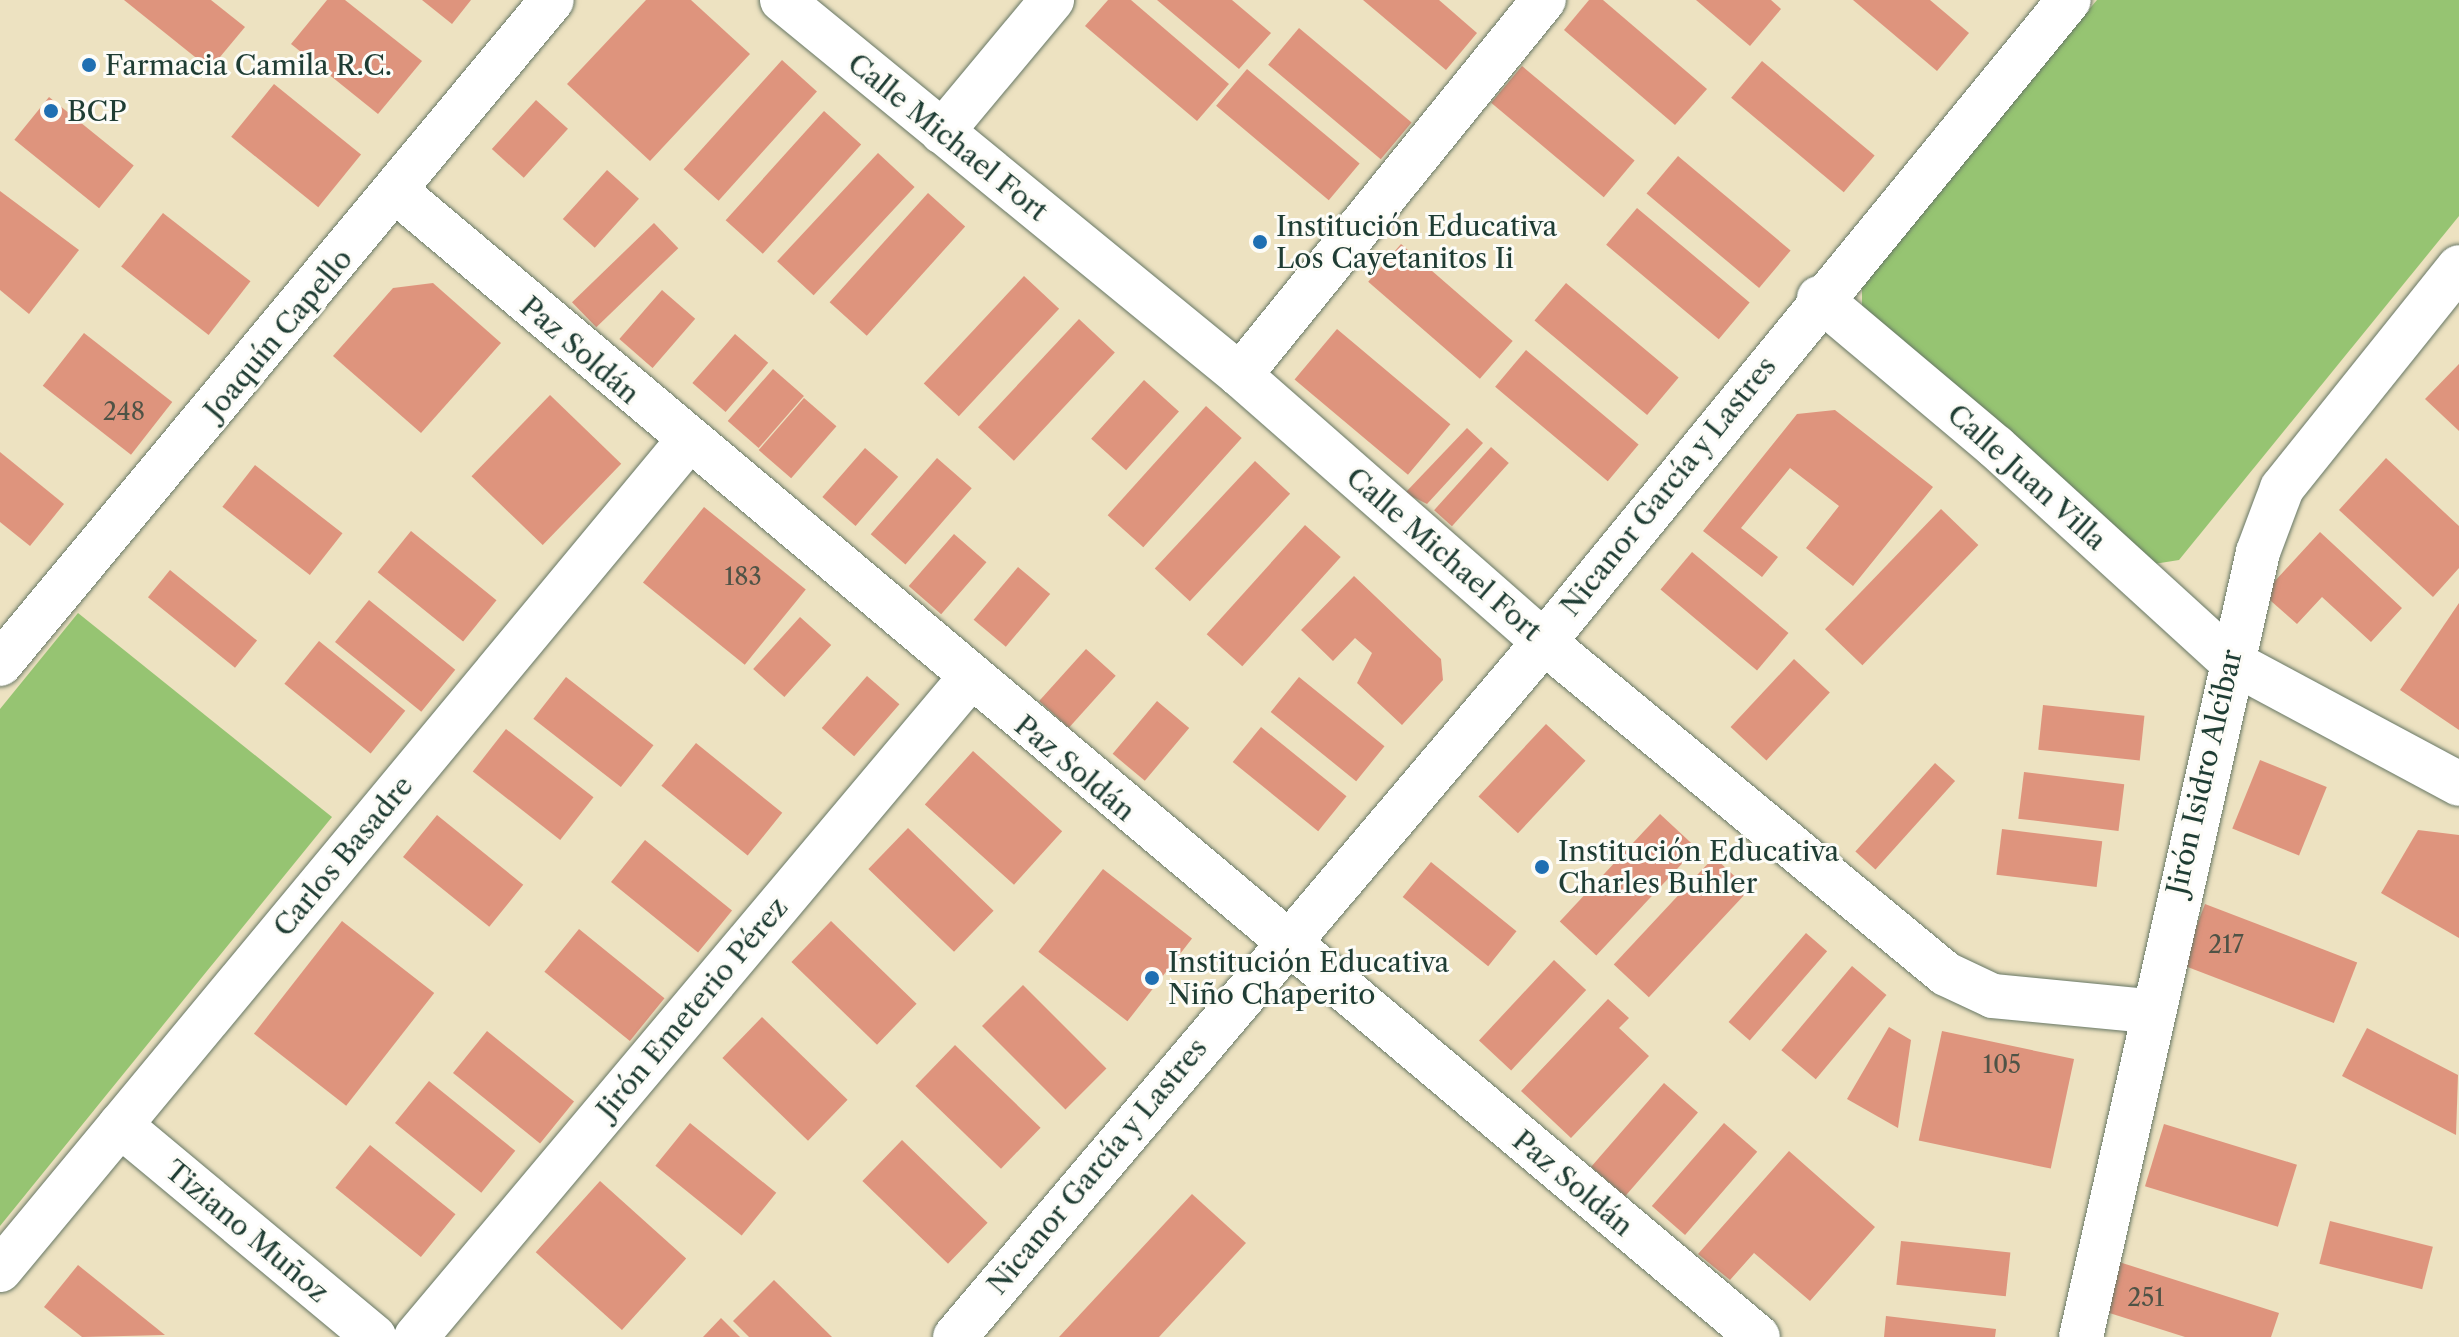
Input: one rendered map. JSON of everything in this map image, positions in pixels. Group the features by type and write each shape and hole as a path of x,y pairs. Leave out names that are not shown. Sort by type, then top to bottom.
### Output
{"street":[{"name":"Joaquín Capello","path":"0,664 398,193 552,0"},
{"name":"Calle Michael Fort","path":"782,0 1240,375 1544,642 1946,974 1993,996 2149,1011"},
{"path":"942,132 1052,0"},
{"path":"1240,375 1544,0"},
{"name":"Nicanor García y Lastres","path":"955,1337 1283,942 1544,642 1819,298 2069,0"},
{"name":"Paz Soldán","path":"398,193 687,442 1758,1337"},
{"name":"Jirón Isidro Alcíbar","path":"2081,1337 2149,1011 2230,661 2282,488 2459,267"},
{"name":"Calle Juan Villa","path":"1819,298 1996,447 2230,661 2459,784"},
{"name":"Carlos Basadre","path":"0,1270 687,442"},
{"name":"Jirón Emeterio Pérez","path":"416,1337 969,679"},
{"name":"Tiziano Muñoz","path":"120,1125 374,1337"}],"green space":[{"path":"2097,0 2459,0 2459,216 2179,560 2154,564 1862,314 1862,278"},
{"path":"78,613 332,817 0,1226 0,709"}],"building":[{"path":"124,0 211,0 245,27 210,69"},
{"path":"327,0 345,0 422,61 378,114 291,44"},
{"path":"422,0 471,0 452,24"},
{"path":"646,0 691,0 750,54 650,161 567,84"},
{"path":"1108,0 1131,0 1229,84 1197,121 1085,26"},
{"path":"1157,0 1232,0 1271,33 1239,69"},
{"path":"1363,0 1439,0 1477,33 1446,70"},
{"path":"1589,0 1603,0 1707,89 1675,125 1564,30"},
{"path":"1696,0 1771,0 1781,9 1750,46"},
{"path":"1853,0 1930,0 1969,33 1937,71"},
{"path":"1299,28 1412,122 1381,159 1268,65"},
{"path":"782,60 817,91 719,201 684,169"},
{"path":"1762,61 1875,155 1844,192 1731,98"},
{"path":"1522,66 1635,160 1604,197 1491,103"},
{"path":"1247,69 1360,163 1329,200 1216,106"},
{"path":"274,84 361,154 318,207 231,137"},
{"path":"49,97 134,166 99,208 14,140"},
{"path":"536,100 568,129 524,178 492,149"},
{"path":"824,111 861,144 763,254 726,220"},
{"path":"878,153 915,187 814,295 777,261"},
{"path":"1678,156 1791,250 1759,288 1647,194"},
{"path":"607,170 639,199 595,248 563,219"},
{"path":"0,191 79,250 29,314 0,290"},
{"path":"928,193 965,226 867,336 830,302"},
{"path":"1637,208 1750,302 1719,339 1606,245"},
{"path":"163,213 250,281 209,335 121,267"},
{"path":"654,223 678,248 596,327 572,302"},
{"path":"1401,244 1513,341 1480,379 1368,282"},
{"path":"1024,276 1059,309 959,416 924,384"},
{"path":"433,283 501,343 421,433 333,356 393,288"},
{"path":"1566,283 1679,377 1647,415 1535,321"},
{"path":"662,290 695,319 653,368 619,339"},
{"path":"1079,319 1115,352 1014,461 978,427"},
{"path":"1337,329 1450,424 1408,475 1295,380"},
{"path":"84,333 172,402 131,455 43,386"},
{"path":"735,334 768,363 726,412 692,383"},
{"path":"1526,350 1639,444 1608,481 1495,387"},
{"path":"2459,364 2459,431 2425,399"},
{"path":"773,369 804,396 759,448 728,421"},
{"path":"1144,380 1179,411 1126,470 1091,439"},
{"path":"550,395 621,464 543,545 472,476"},
{"path":"804,398 836,426 791,478 759,450"},
{"path":"1206,406 1242,438 1143,547 1108,515"},
{"path":"1835,410 1933,487 1853,586 1806,548 1839,506 1790,468 1741,528 1778,557 1762,577 1703,531 1797,414"},
{"path":"1467,428 1483,443 1427,504 1405,493"},
{"path":"1491,447 1509,463 1452,526 1434,510"},
{"path":"865,448 898,477 856,526 822,497"},
{"path":"0,452 64,504 30,546 0,522"},
{"path":"937,458 972,488 905,564 871,534"},
{"path":"2386,458 2459,526 2459,568 2433,597 2339,510"},
{"path":"1255,461 1290,494 1190,601 1155,569"},
{"path":"255,465 342,533 310,575 222,507"},
{"path":"704,507 806,589 745,665 643,582"},
{"path":"1941,509 1978,545 1862,665 1825,629"},
{"path":"1305,525 1341,557 1242,666 1207,634"},
{"path":"411,531 496,600 463,641 378,572"},
{"path":"2320,532 2402,608 2371,642 2322,597 2297,624 2263,594"},
{"path":"954,534 986,562 941,614 909,586"},
{"path":"1692,552 1789,633 1757,671 1661,590"},
{"path":"1018,567 1050,594 1006,647 974,620"},
{"path":"170,570 257,640 235,668 148,597"},
{"path":"1354,576 1441,659 1443,680 1402,725 1357,683 1372,653 1355,638 1333,661 1301,630"},
{"path":"369,600 455,670 421,712 335,642"},
{"path":"2459,603 2459,730 2400,690"},
{"path":"800,617 831,645 784,697 753,669"},
{"path":"319,641 405,711 371,754 284,684"},
{"path":"1086,649 1116,676 1069,728 1039,701"},
{"path":"1794,659 1830,692 1766,760 1731,727"},
{"path":"867,676 899,704 854,756 822,728"},
{"path":"566,677 653,745 621,787 533,719"},
{"path":"1299,677 1384,746 1356,781 1271,712"},
{"path":"1157,701 1189,728 1145,781 1113,754"},
{"path":"2043,705 2144,716 2140,760 2038,750"},
{"path":"1546,724 1585,761 1518,833 1478,796"},
{"path":"1261,727 1346,796 1318,831 1233,762"},
{"path":"506,729 593,797 560,840 473,772"},
{"path":"696,743 782,813 748,856 661,786"},
{"path":"973,751 1062,831 1014,885 925,805"},
{"path":"2260,760 2327,787 2299,856 2232,829"},
{"path":"1935,763 1955,781 1875,870 1855,851"},
{"path":"2024,772 2124,784 2119,831 2018,819"},
{"path":"1660,814 1697,848 1596,956 1560,922"},
{"path":"437,815 523,885 489,927 403,857"},
{"path":"908,828 994,911 954,952 868,869"},
{"path":"2002,829 2102,841 2097,887 1996,875"},
{"path":"2418,830 2459,835 2459,938 2381,893"},
{"path":"645,840 732,910 698,952 611,882"},
{"path":"1714,857 1749,890 1649,997 1614,965"},
{"path":"1431,862 1516,931 1488,966 1403,897"},
{"path":"1103,869 1192,939 1127,1021 1038,952"},
{"path":"2205,904 2357,962 2334,1023 2182,965"},
{"path":"342,921 434,993 346,1106 254,1034"},
{"path":"831,921 917,1004 877,1045 791,962"},
{"path":"579,929 664,998 630,1041 544,972"},
{"path":"1806,933 1827,951 1750,1040 1729,1022"},
{"path":"1554,960 1586,990 1511,1070 1479,1040"},
{"path":"1852,966 1886,995 1816,1079 1781,1050"},
{"path":"1023,985 1106,1068 1065,1109 982,1026"},
{"path":"1608,999 1629,1018 1619,1028 1649,1056 1571,1138 1521,1091"},
{"path":"762,1017 848,1100 808,1141 722,1058"},
{"path":"1889,1027 1911,1040 1898,1128 1847,1099"},
{"path":"2367,1028 2458,1075 2456,1135 2342,1076"},
{"path":"487,1031 574,1101 540,1143 453,1073"},
{"path":"1942,1031 2074,1059 2051,1169 1919,1141"},
{"path":"955,1045 1041,1128 1001,1169 915,1086"},
{"path":"429,1081 515,1151 481,1193 395,1123"},
{"path":"1664,1083 1698,1113 1625,1196 1591,1167"},
{"path":"690,1123 776,1193 742,1236 655,1166"},
{"path":"1724,1123 1757,1152 1685,1235 1652,1206"},
{"path":"2164,1124 2297,1165 2278,1227 2145,1186"},
{"path":"902,1140 988,1223 948,1264 862,1181"},
{"path":"370,1145 455,1214 421,1257 335,1188"},
{"path":"1789,1151 1875,1227 1810,1301 1754,1253 1730,1280 1698,1254"},
{"path":"600,1181 686,1259 622,1330 536,1252"},
{"path":"1192,1194 1246,1243 1159,1337 1059,1337"},
{"path":"2330,1221 2433,1247 2422,1289 2319,1264"},
{"path":"1901,1241 2010,1252 2006,1296 1896,1285"},
{"path":"2116,1261 2279,1313 2271,1337 2185,1337 2100,1310"},
{"path":"78,1265 165,1335 82,1337 44,1307"},
{"path":"774,1280 832,1337 749,1337 733,1321"},
{"path":"1886,1316 1996,1329 1995,1337 1884,1337"},
{"path":"721,1318 740,1337 703,1337"}],"place":[{"name":"Farmacia Camila R.C.","path":"89,65"},
{"name":"BCP","path":"51,111"},
{"name":"Institución Educativa Los Cayetanitos Ii","path":"1260,242"},
{"name":"Institución Educativa Charles Buhler","path":"1542,867"},
{"name":"Institución Educativa Niño Chaperito","path":"1152,978"}]}
